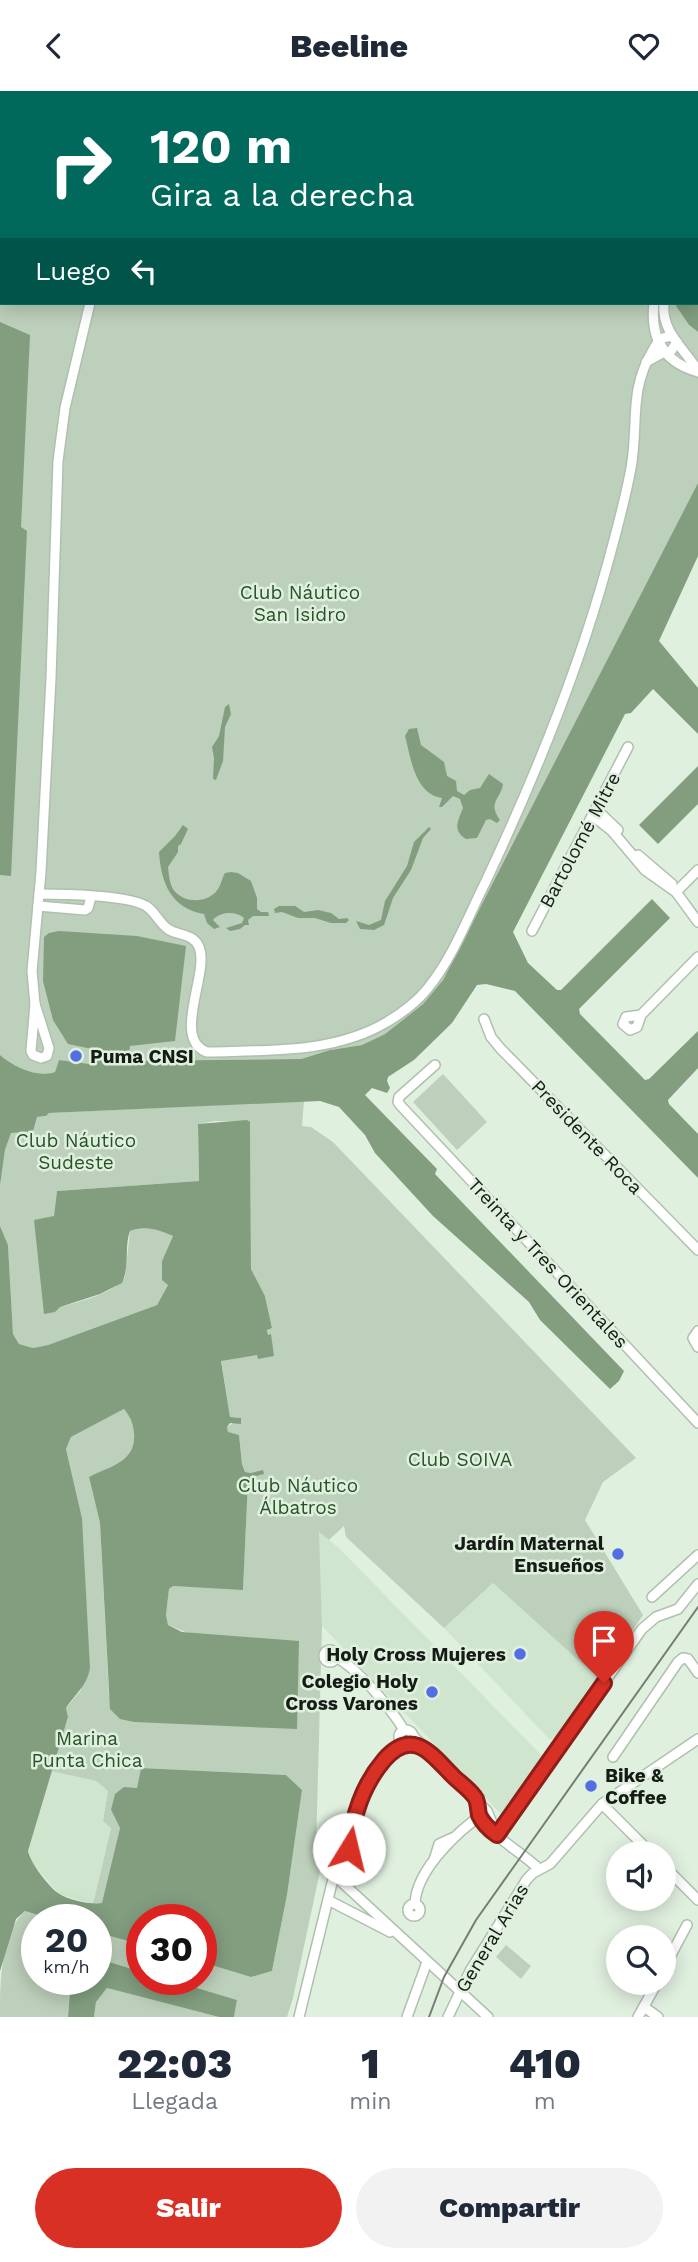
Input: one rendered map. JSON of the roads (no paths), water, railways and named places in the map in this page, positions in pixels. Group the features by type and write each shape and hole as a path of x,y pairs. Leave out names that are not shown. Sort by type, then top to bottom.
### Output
{"street":[{"path":"35,1004 50,1048 47,1056 41,1058 33,1055 31,1051 35,1004 32,971 51,678 58,461 65,408 90,305"},
{"path":"654,305 658,341 664,352 683,367 698,371"},
{"path":"664,305 664,318 675,340 698,371"},
{"path":"39,894 143,904 166,928 191,937 198,945 201,958 193,1004 192,1031 195,1045 207,1052 290,1050 325,1044 379,1027 423,995 441,971 454,947 489,873 537,767 572,678 624,505 632,464 635,405 646,362 658,341 665,337 675,340"},
{"path":"646,362 671,351 675,340"},
{"name":"Bartolomé Mitre","path":"532,932 628,747"},
{"path":"594,812 645,870 677,891 698,915"},
{"path":"677,891 698,870"},
{"path":"677,891 698,922"},
{"path":"38,907 85,911 91,897"},
{"path":"637,1018 698,957"},
{"name":"Presidente Roca","path":"484,1019 491,1037 500,1048 698,1251"},
{"name":"Treinta y Tres Orientales","path":"435,1065 399,1097 398,1102 698,1423"},
{"path":"698,1331 693,1338 698,1347"},
{"path":"652,1597 698,1555"},
{"path":"497,1835 642,1629 656,1617 678,1609 698,1584"},
{"path":"336,1657 345,1662 396,1717 404,1730 398,1735 398,1739 425,1747 476,1799 497,1835 539,1869"},
{"path":"612,1757 678,1662 688,1658 698,1673"},
{"name":"General Arias","path":"448,2017 460,1989 520,1889 533,1873 550,1864 602,1804 698,1739"},
{"path":"349,1849 356,1809 362,1794 383,1761 409,1742"},
{"path":"602,1804 639,1841"},
{"path":"415,1904 416,1895 434,1861 452,1838 486,1818"},
{"path":"299,2017 334,1875 488,2017"},
{"path":"676,1878 698,1900"},
{"path":"328,1900 401,1938"},
{"path":"676,1946 687,1925"},
{"path":"407,2017 427,1962"},
{"path":"638,2017 650,1995"},
{"path":"644,2007 657,2017"}],"tram line":[{"path":"429,2017 444,1977 476,1920 698,1607"}],"place":[{"name":"Puma CNSI","path":"76,1056"},
{"name":"Jardín Maternal Ensueños","path":"618,1554"},
{"name":"Holy Cross Mujeres","path":"520,1654"},
{"name":"Colegio Holy Cross Varones","path":"432,1692"},
{"name":"Bike & Coffee","path":"591,1786"}],"park label":[{"name":"Club Náutico San Isidro","path":"300,603"},
{"name":"Club Náutico Sudeste","path":"76,1151"},
{"name":"Club SOIVA","path":"460,1459"},
{"name":"Club Náutico Álbatros","path":"298,1496"},
{"name":"Marina Punta Chica","path":"87,1749"}]}
